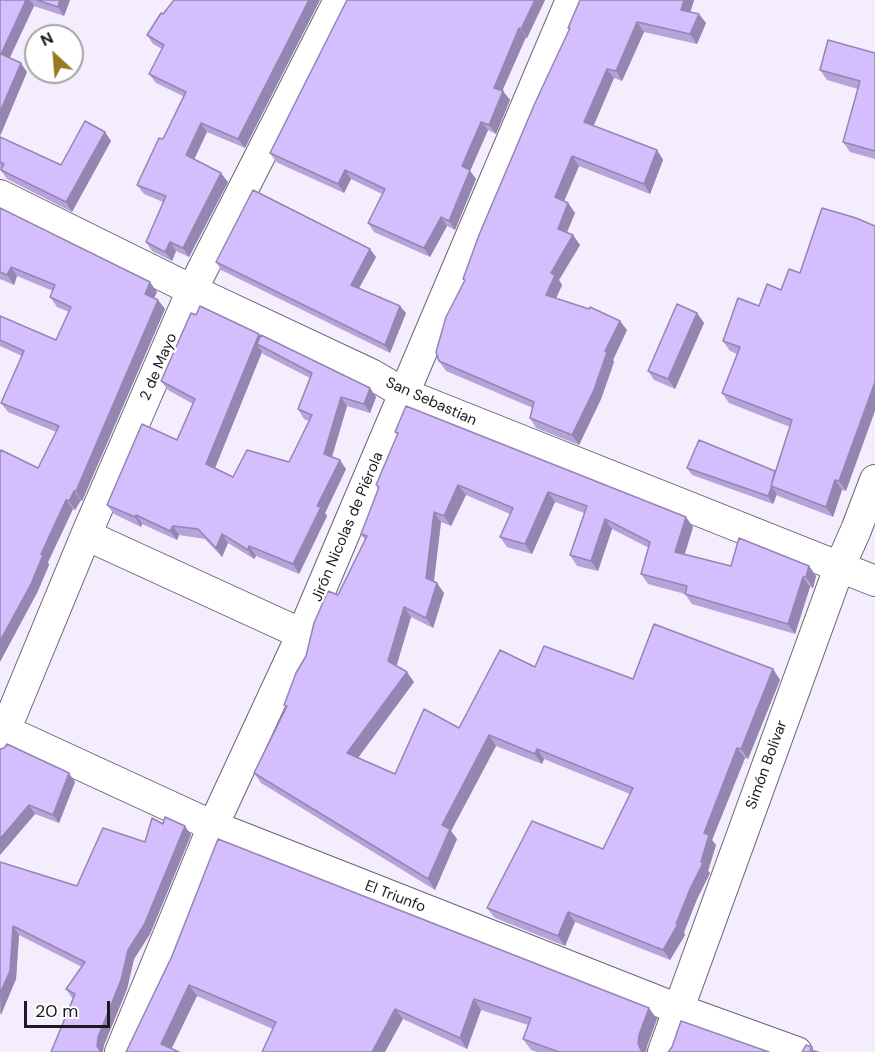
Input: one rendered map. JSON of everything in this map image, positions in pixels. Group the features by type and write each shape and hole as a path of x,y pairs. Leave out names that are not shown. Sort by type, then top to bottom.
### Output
{"street":[{"name":"2 de Mayo","path":"2,734 192,290 339,0"},
{"name":"Jirón Nicolas de Piérola","path":"120,1052 213,826 302,634 571,0"},
{"name":"San Sebastian","path":"0,195 192,290 371,374 405,394 875,581"},
{"name":"Simón Bolivar","path":"663,1052 839,567 875,480"},
{"path":"86,535 302,634"},
{"name":"El Triunfo","path":"2,734 213,826 678,1009 797,1052"}],"building":[{"path":"0,0 26,0 1,54 21,63 0,112"},
{"path":"37,0 60,0 58,7"},
{"path":"174,0 309,0 238,139 201,123 186,155 221,173 183,248 170,242 165,252 146,242 166,196 137,185 159,138 163,139 186,92 149,74 164,45 147,35 161,13 163,14"},
{"path":"347,0 535,0 521,29 519,28 494,88 503,91 489,125 481,122 462,166 470,170 449,221 441,217 424,248 368,223 385,189 345,170 338,184 270,153"},
{"path":"580,0 684,0 681,10 699,14 690,34 637,22 616,71 607,69 584,122 657,150 644,184 572,156 555,197 568,203 558,229 573,235 551,273 555,275 546,295 589,309 590,307 620,321 605,351 607,352 594,390 572,435 530,418 534,402 439,361 436,352 446,317 465,280 463,279 479,235 535,103 570,28 568,28"},
{"path":"828,40 875,53 875,151 843,142 860,81 820,70"},
{"path":"85,121 105,132 66,202 1,170 4,164 0,162 0,137 61,165"},
{"path":"253,190 370,249 351,285 400,306 385,345 216,262"},
{"path":"0,208 150,282 145,294 158,300 76,491 69,501 66,500 41,554 43,555 31,584 0,641 0,452 1,450 38,468 59,426 1,403 24,351 0,340 0,316 56,340 71,307 50,297 55,285 11,267 7,275 0,272"},
{"path":"822,208 875,226 875,382 839,481 835,480 826,507 771,486 792,420 722,393 740,347 723,341 738,298 759,306 767,284 781,290 789,269 800,273"},
{"path":"677,304 697,313 668,379 648,371"},
{"path":"200,306 259,334 206,464 233,477 247,450 289,462 312,415 298,409 312,373 257,344 261,335 370,388 364,404 341,397 324,454 340,460 317,506 321,507 293,564 249,546 248,550 222,534 216,548 198,529 173,526 170,531 136,515 135,517 107,505 142,424 177,440 195,399 161,381 191,313 196,315"},
{"path":"406,406 686,517 675,552 731,566 739,538 809,566 806,577 803,577 788,624 685,594 687,586 641,574 650,542 605,519 591,561 570,555 587,506 548,492 525,544 500,537 513,508 458,485 444,516 434,512 426,578 437,583 426,618 404,607 388,661 407,672 347,753 395,774 424,709 459,728 500,650 535,667 544,646 633,679 654,624 773,669 741,749 737,748 704,833 709,835 701,862 703,863 690,889 676,924 678,924 663,950 568,912 558,936 487,908 532,821 603,849 633,788 537,749 535,754 489,735 442,825 450,829 428,879 254,773 287,706 284,705 296,673 306,656 314,623 328,591 338,595 367,536 361,534 379,487 376,485 398,433 395,432"},
{"path":"699,440 775,471 768,496 687,468"},
{"path":"7,744 69,773 53,815 29,805 0,839 0,749"},
{"path":"165,817 185,826 144,925 128,950 121,980 98,1037 97,1046 101,1052 51,1052 75,994 66,989 85,962 13,926 10,971 0,993 0,862 77,886 103,828 145,842 152,818 163,824"},
{"path":"218,839 649,1008 639,1035 638,1044 642,1052 559,1052 523,1039 531,1018 474,999 460,1038 395,1009 372,1052 262,1052 276,1022 189,985 161,1044 179,1052 126,1052 172,956"},
{"path":"681,1021 769,1052 668,1052"},
{"path":"806,1045 812,1047 810,1050 818,1052 802,1052"}]}
